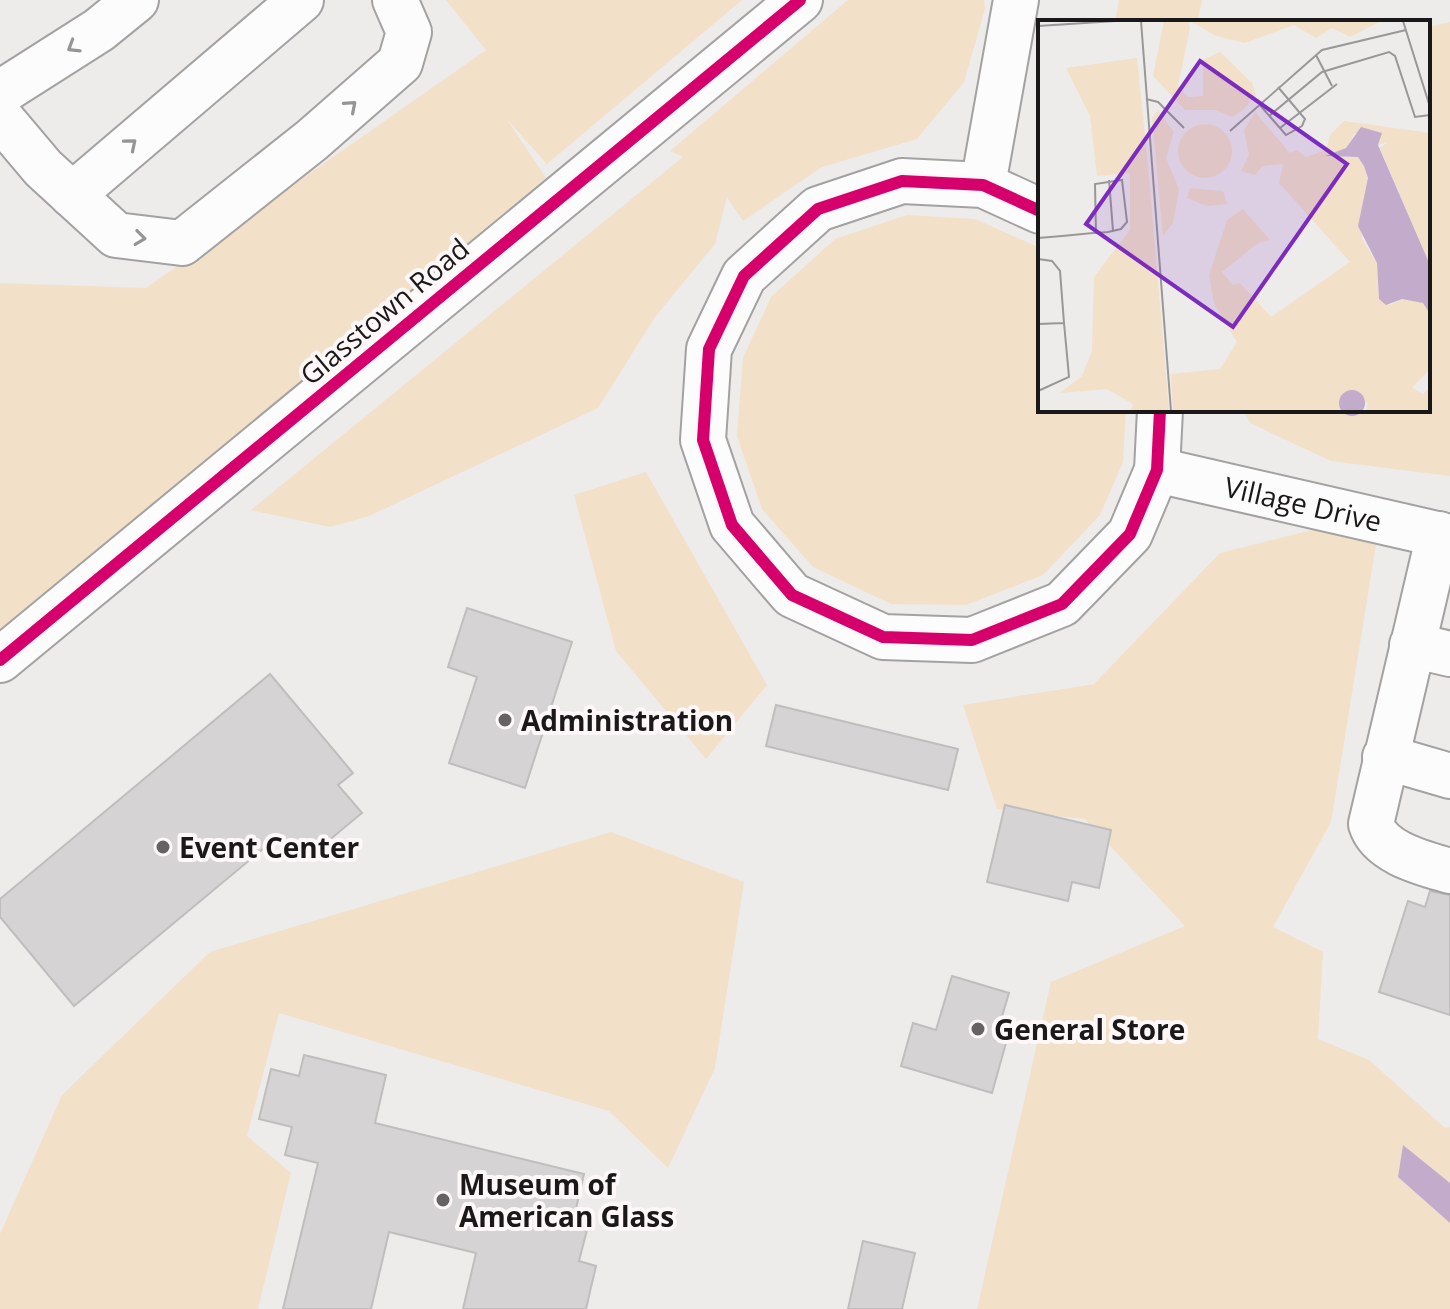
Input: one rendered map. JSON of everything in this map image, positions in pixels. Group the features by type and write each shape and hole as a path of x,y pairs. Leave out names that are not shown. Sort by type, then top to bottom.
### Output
{"street":[{"path":"0,93 99,30 136,0"},
{"path":"72,195 301,0"},
{"path":"0,117 43,168 116,235 182,243 312,140 400,63 409,32 395,0"},
{"name":"Glasstown Road","path":"0,660 800,0"},
{"path":"983,185 1016,0"},
{"path":"1038,210 983,185 902,181 818,209 744,276 709,349 703,440 732,525 792,595 883,637 972,640 1062,604 1130,534 1157,470 1160,412"},
{"name":"Village Drive","path":"1157,470 1445,536"},
{"path":"1445,536 1431,650 1385,757 1371,816 1374,833 1394,850 1450,871"},
{"path":"1385,757 1450,776"}],"shaded area":[{"path":"446,0 742,0 547,164 506,118 546,178 0,633 0,283 146,288 486,50"},
{"path":"848,0 984,0 985,9 964,82 917,139 822,167 743,221 727,197 715,244 655,317 598,408 369,516 330,527 251,510 683,157 670,151"},
{"path":"1119,0 1202,0 1197,20 1115,20"},
{"path":"1450,22 1450,476 1331,461 1250,423 1244,412 1430,412 1430,27"},
{"path":"907,215 975,219 1038,247 1038,412 1126,412 1123,462 1100,515 1043,575 966,605 891,604 813,567 762,509 737,436 743,358 771,297 835,239"},
{"path":"646,472 767,685 706,759 616,651 574,495"},
{"path":"1316,529 1376,545 1331,822 1273,927 1323,952 1318,1039 1369,1060 1445,1128 1450,1127 1450,1183 1404,1146 1398,1177 1450,1223 1450,1309 977,1309 1051,982 1185,926 1085,819 997,809 963,705 1094,684 1220,553"},
{"path":"611,832 744,882 715,1068 668,1168 609,1111 279,1013 247,1136 291,1173 258,1309 0,1309 0,1234 62,1095 210,952"},
{"path":"1403,1145 1450,1183 1450,1223 1398,1177"}],"building":[{"name":"Administration","path":"467,608 572,642 525,788 449,763 477,677 448,667"},
{"name":"Event Center","path":"270,674 353,773 338,785 362,813 304,861 281,834 74,1006 0,917 0,899"},
{"path":"776,705 958,749 948,790 766,746"},
{"path":"1005,805 1111,830 1099,888 1072,882 1068,901 987,882"},
{"path":"1430,891 1450,895 1450,1015 1379,992 1408,901 1425,907"},
{"name":"General Store","path":"952,976 1009,993 995,1040 1006,1043 992,1093 901,1066 913,1023 936,1030"},
{"name":"Museum of American Glass","path":"304,1055 386,1075 375,1123 584,1174 572,1226 587,1230 579,1261 596,1266 586,1309 463,1309 476,1253 389,1232 371,1309 283,1309 318,1163 285,1155 292,1127 259,1119 271,1069 299,1076"},
{"path":"863,1241 915,1253 902,1309 848,1309"}],"cycle path":[{"path":"0,660 800,0"},
{"path":"1038,210 983,185 902,181 818,209 744,276 709,349 703,440 732,525 792,595 883,637 972,640 1062,604 1130,534 1157,470 1160,412"}],"place":[{"name":"Administration","path":"505,720"},
{"name":"Event Center","path":"163,847"},
{"name":"General Store","path":"978,1029"},
{"name":"Museum of American Glass","path":"443,1200"}]}
